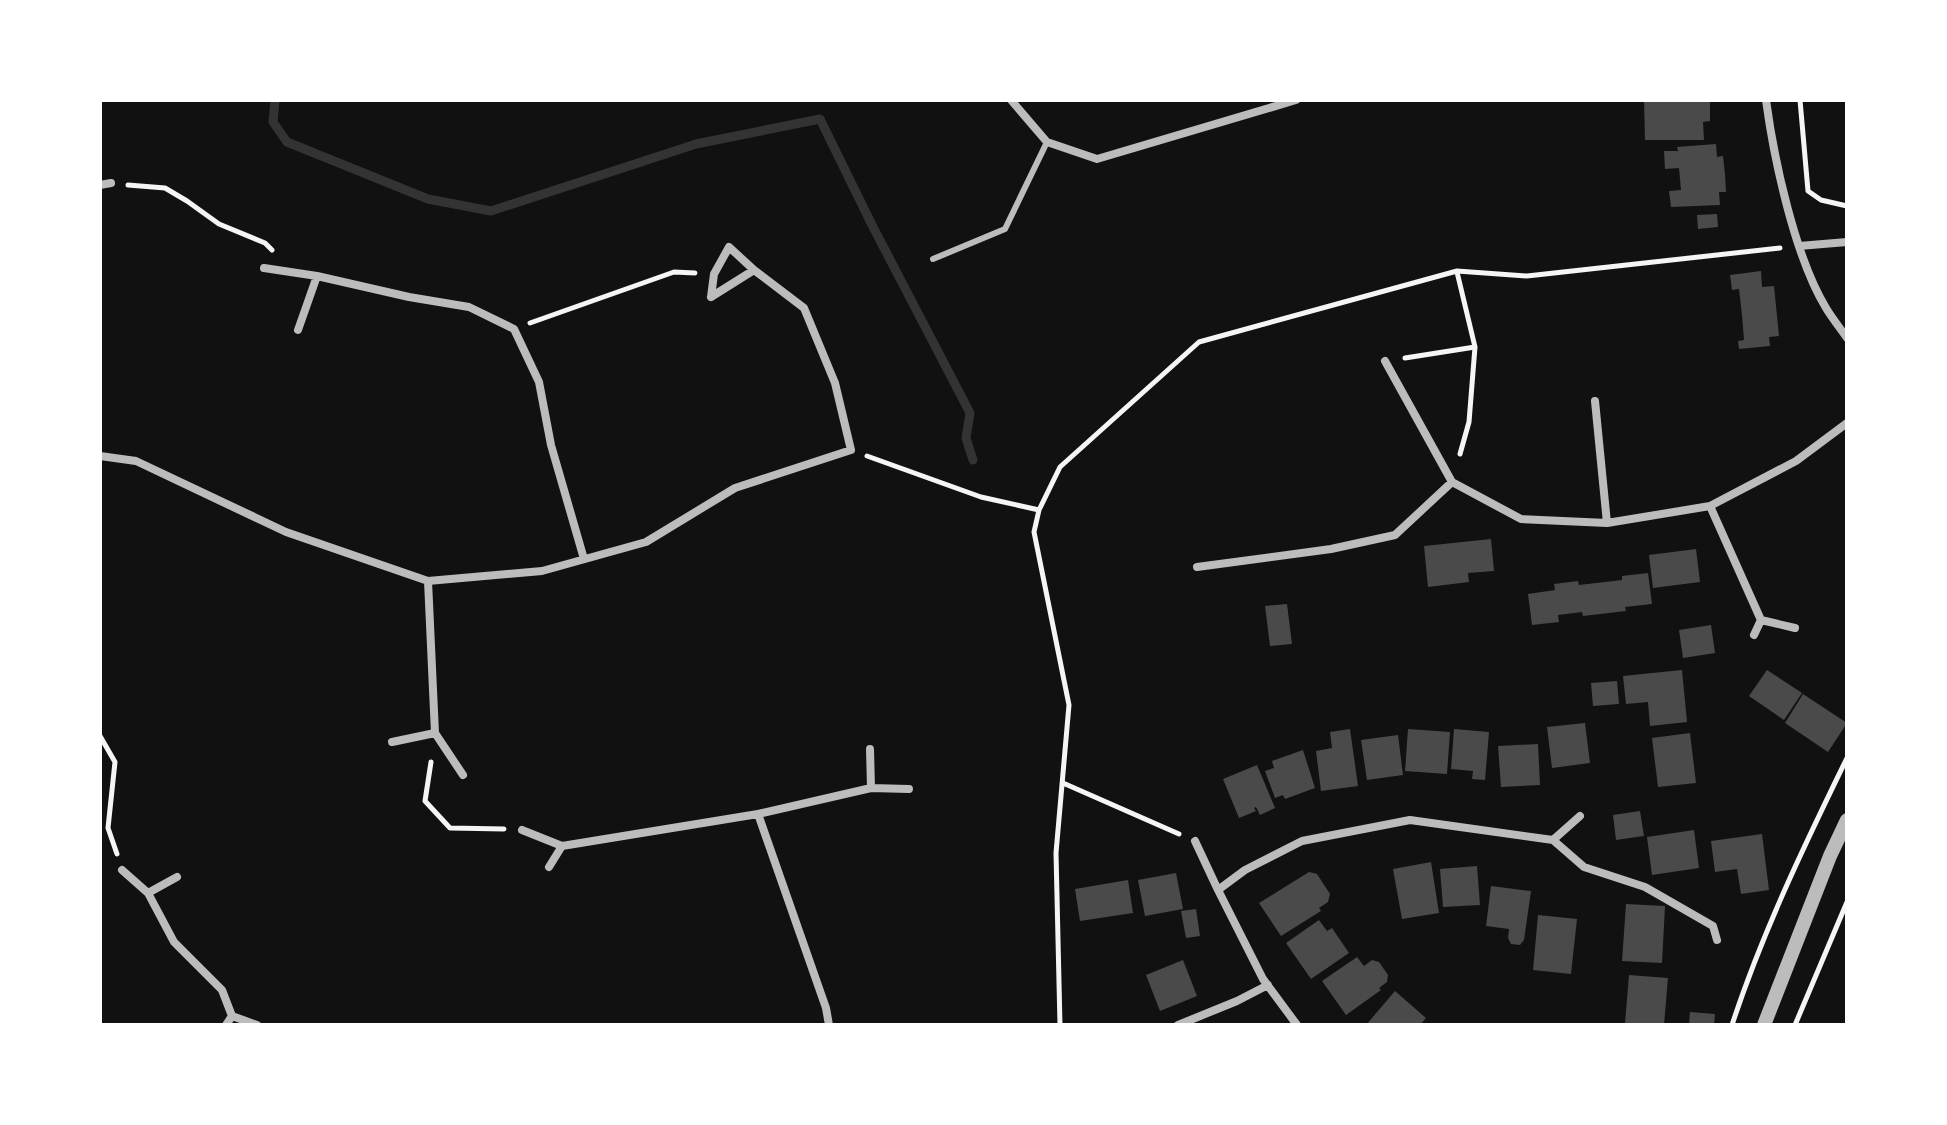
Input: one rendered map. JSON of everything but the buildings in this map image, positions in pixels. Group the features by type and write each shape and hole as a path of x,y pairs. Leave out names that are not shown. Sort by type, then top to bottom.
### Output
{"street":[{"path":"1011,100 1047,142 1097,159 1296,100"},
{"path":"1766,100 1782,183 1799,246 1824,306 1847,338"},
{"path":"100,185 111,183"},
{"path":"1799,246 1847,242"},
{"path":"100,456 136,461 286,532 428,581 542,571 646,542 735,488 851,450 835,383 804,308 729,247 714,274 711,297 754,270"},
{"path":"264,268 469,307 514,329 539,382 551,445 584,559"},
{"path":"298,330 317,276"},
{"path":"1385,361 1452,482 1521,519 1607,523 1710,506 1796,461 1847,423"},
{"path":"1595,401 1607,523"},
{"path":"1197,567 1331,549 1395,535 1452,482"},
{"path":"1710,506 1761,620 1754,635"},
{"path":"428,581 435,733 463,775"},
{"path":"1761,620 1795,628"},
{"path":"392,742 435,733"},
{"path":"870,749 871,788"},
{"path":"522,830 562,846 758,814 871,788 909,789"},
{"path":"758,814 826,1008 829,1025"},
{"path":"1553,840 1580,816"},
{"path":"1218,890 1245,870 1302,841 1410,820 1553,840 1584,867 1645,887 1685,908 1713,926 1717,940"},
{"path":"1764,1025 1824,870 1847,820"},
{"path":"1195,841 1268,985 1297,1025"},
{"path":"549,867 562,846"},
{"path":"122,870 148,893 174,942 222,990 232,1016 257,1025"},
{"path":"148,893 177,877"},
{"path":"1178,1025 1268,985"},
{"path":"226,1025 232,1016"}],"lane":[{"path":"933,259 1005,229 1047,142"}],"path":[{"path":"1800,100 1808,191 1821,200 1847,206"},
{"path":"111,183 165,188 219,224 265,243 291,271"},
{"path":"1060,1025 1056,853 1069,705 1034,532 1039,510 1060,467 1199,342 1457,271 1527,276 1799,246"},
{"path":"1452,482 1469,422 1475,347 1457,271"},
{"path":"514,329 674,272 714,274"},
{"path":"1385,361 1475,347"},
{"path":"851,450 981,497 1039,510"},
{"path":"435,733 425,801 450,828 522,830"},
{"path":"100,736 115,762 108,828 122,870"},
{"path":"1732,1025 1743,990 1808,837 1847,758"},
{"path":"1063,783 1195,841"},
{"path":"1795,1025 1847,902"}],"waterway":[{"path":"275,100 273,122 287,142 428,199 491,211 696,144 820,119 970,413 966,438 973,460"}]}
